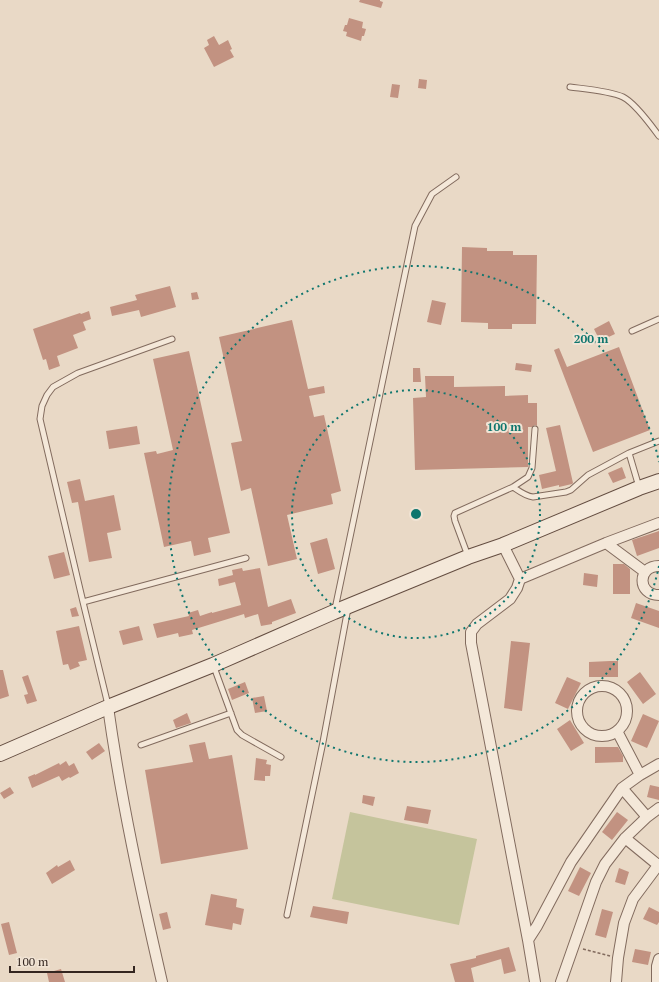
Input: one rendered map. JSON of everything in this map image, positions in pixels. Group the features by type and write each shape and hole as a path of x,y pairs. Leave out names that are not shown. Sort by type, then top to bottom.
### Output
{"main road":[{"path":"0,754 108,707 213,665 334,612 659,481"}],"street":[{"path":"520,579 606,543 659,523"},
{"path":"606,543 645,572"},
{"path":"502,545 520,579 517,588 510,598 477,624 471,632 471,643 535,982"},
{"path":"659,566 648,568 642,578 645,589 649,593 659,595"},
{"path":"597,686 607,686 616,690 623,696 627,705 627,715 623,724 617,731 608,735 598,736 589,732 582,725 578,716 578,706 581,697 588,690 597,686"},
{"path":"108,707 118,770 144,903 162,982"},
{"path":"617,731 640,775"},
{"path":"528,940 571,862 622,788 659,764"},
{"path":"622,788 647,816"},
{"path":"561,982 596,882 605,864 625,838 647,816 659,808"},
{"path":"616,982 618,958 624,922 628,909 633,899 658,864 625,838"},
{"path":"657,982 657,966 659,959"}],"lane":[{"path":"570,87 615,94 624,98 631,103 653,127 659,136"},
{"path":"334,612 415,226 432,194 456,177"},
{"path":"632,331 659,319"},
{"path":"108,707 40,419 42,406 46,395 53,386 78,373 172,339"},
{"path":"468,557 455,521 455,513 513,486 528,477 532,468 535,429"},
{"path":"513,486 523,494 533,497 566,492 571,490 588,475 629,453 659,441"},
{"path":"629,453 639,488"},
{"path":"83,602 246,558"},
{"path":"287,915 349,606"},
{"path":"213,665 237,730 242,735 281,757"},
{"path":"142,745 231,713"}],"path":[{"path":"574,946 618,958"}],"green space":[{"path":"350,812 477,839 459,925 332,899"}],"building":[{"path":"360,0 380,0 383,2 381,8 359,2"},
{"path":"349,18 363,22 362,28 366,29 361,41 346,36 347,32 343,31"},
{"path":"214,36 219,45 228,40 232,49 230,50 234,57 214,67 204,48 209,45 207,40"},
{"path":"419,79 427,80 426,89 418,88"},
{"path":"392,84 400,85 398,98 390,97"},
{"path":"462,247 487,248 487,251 513,251 513,255 537,255 536,324 512,324 512,329 488,329 488,323 461,322"},
{"path":"170,286 176,307 141,317 139,310 112,316 110,307 137,300 135,295"},
{"path":"197,292 199,299 192,300 191,293"},
{"path":"432,300 446,303 441,325 427,322"},
{"path":"89,311 91,319 83,322 86,330 73,335 78,348 57,356 60,366 49,370 46,359 43,360 33,329"},
{"path":"292,320 308,389 324,386 325,393 309,396 314,417 324,415 341,491 331,494 333,504 287,515 297,559 268,566 251,488 241,491 231,443 242,441 219,337"},
{"path":"609,321 615,334 600,341 594,329"},
{"path":"619,347 650,430 593,452 554,350 559,348 567,367"},
{"path":"189,351 230,533 208,538 211,552 194,556 191,541 164,547 144,453 156,451 157,454 173,450 153,359"},
{"path":"516,363 532,365 531,372 515,370"},
{"path":"413,368 420,368 421,382 413,382"},
{"path":"425,376 454,376 454,387 505,386 505,396 528,395 528,403 537,403 537,426 535,425 528,427 528,467 415,470 413,398 426,397"},
{"path":"560,425 573,483 559,487 559,485 542,489 539,475 556,471 546,428"},
{"path":"137,426 140,444 109,449 106,431"},
{"path":"622,467 626,478 613,483 608,473"},
{"path":"80,479 85,501 114,495 121,530 107,533 112,558 89,562 78,502 72,503 67,482"},
{"path":"659,531 659,548 637,556 632,540"},
{"path":"327,538 335,569 318,574 310,543"},
{"path":"64,552 70,575 54,579 48,556"},
{"path":"613,564 624,564 630,569 630,594 613,594"},
{"path":"242,568 243,571 260,568 268,607 291,599 296,613 272,622 272,624 261,626 258,614 245,618 244,614 192,630 193,634 179,637 178,633 157,638 153,624 189,616 188,613 198,610 200,616 241,605 235,582 219,586 218,579 233,575 232,570"},
{"path":"584,573 598,575 597,587 583,585"},
{"path":"636,603 659,611 659,628 631,618"},
{"path":"76,607 79,616 72,617 70,609"},
{"path":"79,626 87,660 78,662 80,666 70,670 68,664 63,665 56,631"},
{"path":"139,626 143,640 123,645 119,631"},
{"path":"511,641 530,643 522,711 504,708"},
{"path":"618,661 618,677 589,677 589,662"},
{"path":"0,670 3,670 9,696 0,699"},
{"path":"640,672 656,694 643,704 627,682"},
{"path":"28,675 37,701 27,704 24,695 28,694 22,677"},
{"path":"567,677 581,683 568,709 555,703"},
{"path":"245,682 249,693 232,700 228,689"},
{"path":"264,696 267,711 255,713 252,698"},
{"path":"187,713 191,723 176,728 173,720"},
{"path":"643,714 659,721 647,748 631,741"},
{"path":"570,720 584,743 571,751 557,729"},
{"path":"205,742 209,759 232,755 248,849 161,864 145,770 193,762 189,745"},
{"path":"99,743 105,751 92,760 86,752"},
{"path":"595,747 618,747 623,756 623,762 595,763"},
{"path":"256,758 267,760 266,764 271,765 270,776 265,776 265,781 254,780"},
{"path":"66,761 69,766 74,763 79,773 62,781 59,776 32,788 28,777 59,763 60,765"},
{"path":"650,785 659,787 659,800 647,797"},
{"path":"10,787 14,793 4,799 0,793"},
{"path":"363,795 375,797 373,806 362,803"},
{"path":"407,806 431,810 428,824 404,820"},
{"path":"617,812 628,820 612,840 602,832"},
{"path":"70,860 75,870 52,884 46,873 57,865 58,867"},
{"path":"580,867 591,873 579,896 568,891"},
{"path":"619,868 629,872 625,885 615,882"},
{"path":"211,894 237,899 236,907 244,909 241,925 233,923 232,930 205,925"},
{"path":"313,906 349,912 347,924 310,917"},
{"path":"649,907 659,912 659,922 657,925 643,919"},
{"path":"602,909 613,912 606,938 595,935"},
{"path":"167,912 171,928 163,930 159,914"},
{"path":"9,922 17,953 9,955 1,924"},
{"path":"509,947 516,971 504,974 501,959 471,968 474,982 455,982 450,964 476,958 476,956"},
{"path":"635,949 651,952 648,965 632,962"},
{"path":"61,969 65,982 49,982 47,973"}]}
